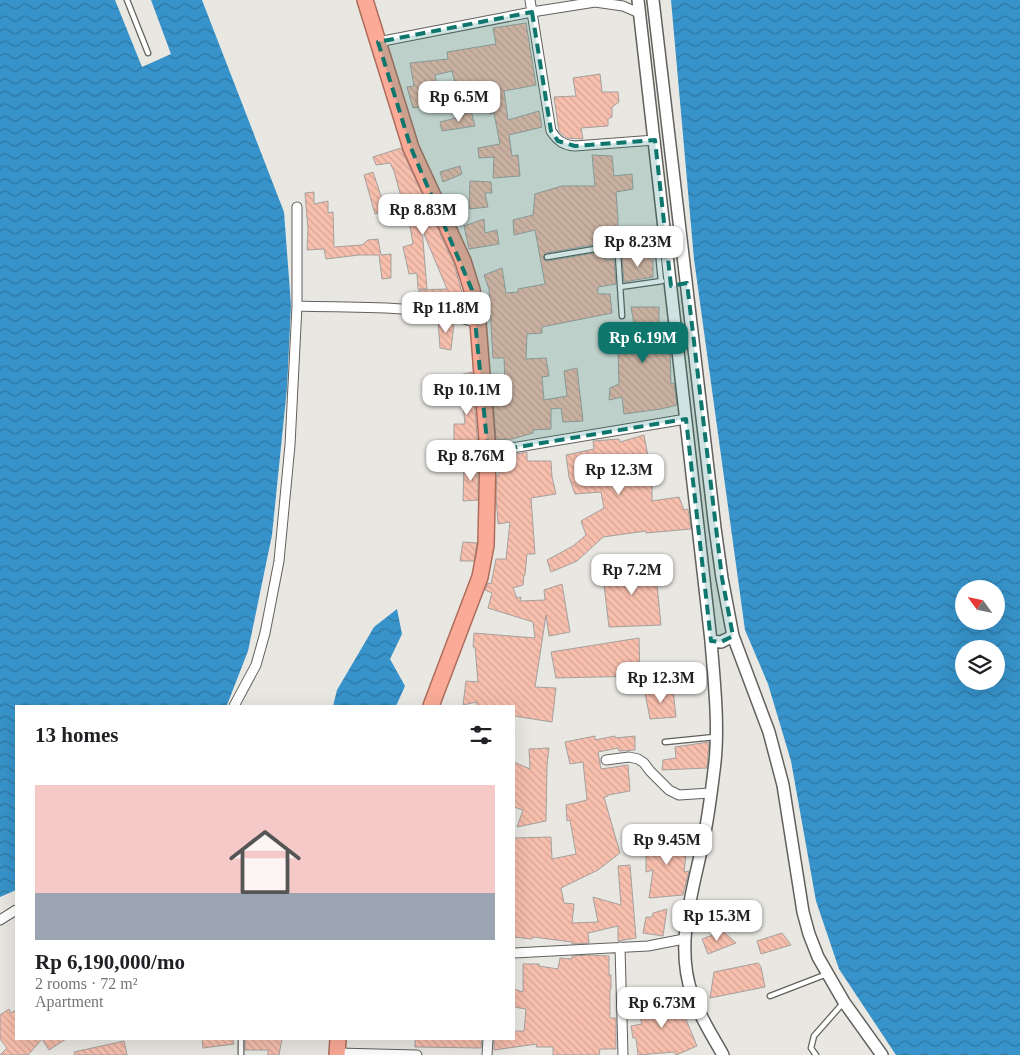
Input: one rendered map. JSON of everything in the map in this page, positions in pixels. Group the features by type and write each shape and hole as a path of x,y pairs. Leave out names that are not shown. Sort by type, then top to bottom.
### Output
{"highway":[{"path":"365,0 410,148 463,261 472,290 478,323 488,452 486,545 480,577 432,705"}],"street":[{"path":"530,0 551,131 558,141 566,145 575,146 655,140"},
{"path":"638,0 655,140 663,253 686,419 715,701 715,760 704,835 684,939 685,964 691,993 723,1055"},
{"path":"653,0 720,570 733,636 769,732 782,785 803,912 818,957 844,1002 882,1055"},
{"path":"378,42 532,12 595,2 623,6 639,13"},
{"path":"235,705 256,665 265,633 279,560 290,445 297,306 297,207"},
{"path":"667,282 686,283"},
{"path":"297,306 418,310 478,323"},
{"path":"488,452 686,419"},
{"path":"710,641 721,642 733,636"},
{"path":"606,760 629,757 638,759 669,790 679,795 710,793"},
{"path":"0,920 15,911"},
{"path":"515,954 656,944 684,939"},
{"path":"620,947 623,1055"},
{"path":"487,1055 488,1040"},
{"path":"337,1049 417,1055"}],"lane":[{"path":"127,0 148,54"},
{"path":"547,257 607,247 613,249 618,254 622,316"},
{"path":"618,254 653,248 663,253"},
{"path":"620,287 667,282"},
{"path":"665,742 715,737"},
{"path":"770,996 827,973"},
{"path":"816,1055 811,1048 814,1036 844,1002"},
{"path":"241,1040 241,1055"}],"highlighted area":[{"path":"532,12 551,131 558,141 575,146 655,140 671,286 687,283 722,578 733,636 721,642 711,641 686,419 488,452 472,290 411,148 378,42"}],"water":[{"path":"0,0 202,0 284,212 291,305 287,388 272,535 248,651 227,705 15,705 15,890 0,897"},
{"path":"671,0 1020,0 1020,1055 896,1055 839,969 816,901 791,761 768,684 745,630 694,259"},
{"path":"397,609 402,634 390,659 405,686 396,705 333,705 337,690 374,627"}],"pier":[{"path":"115,0 151,0 171,54 142,67"}],"building":[{"path":"526,23 536,85 504,91 508,120 539,111 542,127 509,135 512,156 518,155 520,176 493,178 494,157 479,158 478,148 500,144 494,113 490,114 487,106 498,102 497,97 462,101 460,86 456,87 452,71 435,75 441,104 413,108 407,87 414,86 410,63 448,59 447,52 496,44 493,28"},
{"path":"600,74 602,92 618,92 619,102 612,107 612,117 608,119 608,126 581,128 583,139 567,138 559,131 554,97 576,96 573,78"},
{"path":"471,111 475,126 442,131 440,122 464,116 464,114"},
{"path":"401,148 454,264 465,303 440,307 419,304 419,290 447,289 422,229 427,289 418,289 417,273 409,274 403,247 413,244 408,214 406,215 390,163 376,165 373,157"},
{"path":"592,155 612,156 614,176 632,174 633,189 616,192 618,242 546,253 543,257 544,260 548,261 605,251 606,260 614,259 616,284 598,287 598,294 610,294 612,313 542,327 542,333 527,334 526,359 546,358 549,376 542,377 544,400 567,396 564,371 577,368 583,421 563,422 561,408 551,409 551,429 533,430 533,433 512,439 496,440 492,386 505,384 504,358 493,358 489,289 484,275 502,268 506,293 518,292 518,289 545,284 535,230 514,235 513,220 533,215 535,194 562,186 595,186"},
{"path":"460,166 462,174 443,182 440,172"},
{"path":"373,172 384,210 375,214 364,175"},
{"path":"470,181 491,182 492,193 485,193 488,207 469,209"},
{"path":"314,192 314,204 328,201 328,213 333,212 334,247 362,245 368,240 378,239 381,255 391,254 391,278 382,279 379,255 359,255 326,259 324,249 307,250 308,229 305,193"},
{"path":"484,219 485,233 497,230 499,244 469,249 464,226"},
{"path":"653,254 653,277 624,282 622,258"},
{"path":"631,307 659,307 659,349 670,348 671,384 674,383 677,405 624,414 622,397 609,400 610,388 619,384 618,348 613,349 611,327 634,324"},
{"path":"438,320 454,323 451,350 440,348"},
{"path":"472,372 478,447 462,451 462,443 454,443 454,424 465,424 460,375"},
{"path":"644,435 652,478 652,501 679,497 684,510 688,509 691,529 646,533 646,531 603,537 577,561 551,572 547,560 573,546 586,535 581,521 604,508 601,492 575,494 569,477 566,455 594,449 593,441 619,439 620,442"},
{"path":"527,452 527,461 551,461 556,494 531,498 535,554 527,554 523,585 513,588 517,598 521,597 520,601 545,600 544,590 562,584 570,632 549,636 546,615 535,687 556,688 552,722 515,716 515,705 476,705 477,702 463,705 466,681 478,682 475,647 473,647 474,633 535,638 533,622 488,608 492,593 485,590 488,583 491,584 496,559 506,559 510,522 498,524 496,496 497,475 499,475 498,458"},
{"path":"478,462 478,500 463,501 464,465"},
{"path":"463,542 477,543 474,561 460,561"},
{"path":"655,565 661,625 609,627 602,568"},
{"path":"639,638 640,676 556,678 551,652"},
{"path":"673,689 676,717 650,719 645,693"},
{"path":"595,736 595,740 615,736 615,738 635,736 635,750 619,751 618,748 598,752 601,769 628,765 630,791 604,797 620,853 598,870 561,888 564,903 574,904 572,923 598,922 593,897 621,905 618,866 630,865 636,938 618,941 618,926 588,933 589,943 572,944 572,942 533,937 532,939 515,937 515,838 551,837 552,859 576,854 570,820 567,821 566,805 587,800 583,762 570,764 565,742"},
{"path":"709,742 707,768 662,770 663,760 676,758 675,747"},
{"path":"549,748 546,821 517,827 523,810 515,807 515,762 530,769 529,749"},
{"path":"688,837 684,872 689,871 683,895 649,898 653,870 646,872 646,840"},
{"path":"667,909 663,936 643,933 646,917 652,917 653,913"},
{"path":"723,931 736,943 708,954 702,939"},
{"path":"782,933 791,945 761,954 757,941"},
{"path":"572,956 609,956 609,975 611,975 610,1018 616,1018 616,1049 600,1049 599,1055 553,1055 553,1047 536,1047 537,1044 494,1050 494,1040 515,1040 515,1031 524,1031 526,1009 515,1007 515,989 523,992 523,964 539,964 539,966 558,969 560,958 572,959"},
{"path":"758,963 761,967 765,987 710,998 714,972"},
{"path":"648,997 649,1001 671,997 667,1012 684,1008 687,1022 697,1046 676,1055 674,1052 638,1055 636,1038 633,1038 631,1026 642,1024 635,1000"},
{"path":"9,1009 11,1013 15,1011 15,1040 41,1040 28,1055 0,1055 7,1048 0,1039 0,1015"},
{"path":"43,1040 64,1040 49,1050"},
{"path":"202,1040 233,1040 234,1044 203,1048"},
{"path":"245,1040 282,1040 279,1055 268,1055 268,1050 245,1050"},
{"path":"415,1040 482,1040 481,1048 415,1047"},
{"path":"124,1041 127,1055 75,1055 74,1052"}]}
